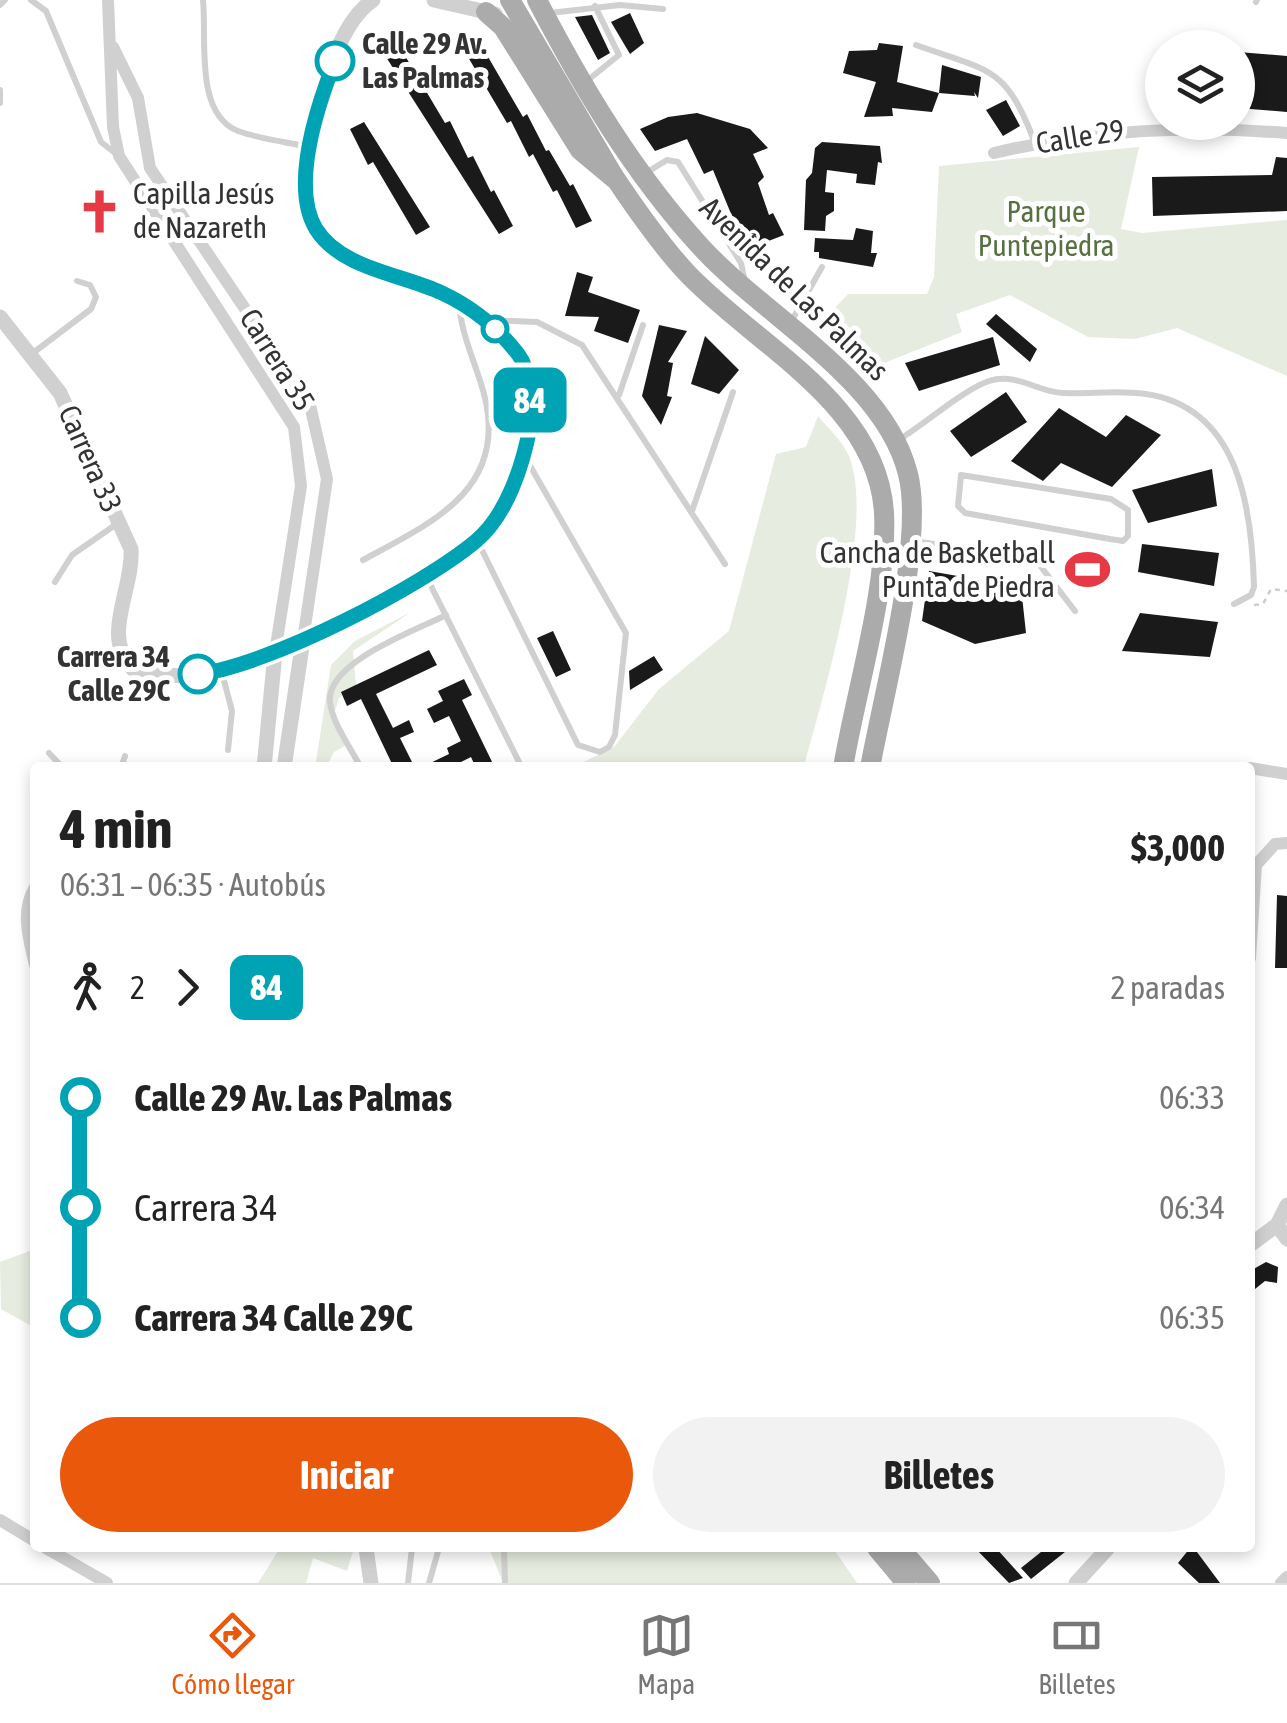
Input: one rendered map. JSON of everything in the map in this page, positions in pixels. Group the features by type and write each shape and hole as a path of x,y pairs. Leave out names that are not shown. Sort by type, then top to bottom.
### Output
{"main road":[{"name":"Avenida de Las Palmas","path":"510,0 615,177 686,272 844,418 876,476 884,508 882,558 844,762"},
{"path":"486,8 503,27 580,150 615,177"},
{"name":"Avenida de Las Palmas","path":"544,14 582,83 644,175 698,245 866,398 896,441 909,475 911,540 871,762"},
{"path":"880,1552 906,1583"},
{"path":"903,1552 930,1583"}],"street":[{"name":"Carrera 35","path":"108,0 113,127 119,156 294,427 301,486 274,653 265,762"},
{"path":"222,672 303,640 425,574 477,540 501,508 525,456 531,418 529,384 521,358 486,320 459,302 346,257 327,244 308,210 310,147 323,93 350,22 374,0"},
{"path":"434,0 544,14"},
{"name":"Carrera 35","path":"111,43 138,98 150,168 310,405 327,479 285,762"},
{"name":"Calle 29","path":"994,152 1127,129 1223,128 1287,133"},
{"name":"Carrera 33","path":"0,317 60,392 130,549 132,572 118,617 122,653 133,669 174,675 222,672"},
{"path":"287,570 314,568"},
{"path":"1255,769 1287,774"},
{"path":"1255,878 1256,865 1274,844 1287,843"},
{"path":"30,897 26,928 30,945"},
{"path":"1255,1243 1282,1233 1287,1206"},
{"path":"0,1520 30,1538"},
{"path":"53,1552 107,1583"},
{"path":"367,1552 371,1583"},
{"path":"1076,1583 1104,1552"},
{"path":"1280,1583 1287,1577"}],"lane":[{"path":"31,0 46,11 101,142 119,156"},
{"path":"204,0 208,86 221,120 237,131 310,147"},
{"path":"582,83 598,76 619,55 595,6"},
{"path":"544,14 595,6 663,10"},
{"path":"916,45 986,70 1002,81 1016,95 1036,143"},
{"path":"0,90 0,102"},
{"path":"644,175 666,160 678,162 741,263 744,288"},
{"path":"788,328 822,268"},
{"path":"31,354 92,309 96,297 90,285 76,281"},
{"path":"363,560 443,517 456,505 470,485 488,439 490,419 466,345 459,302"},
{"path":"486,320 538,322 563,332 596,361 726,564"},
{"path":"618,396 643,325"},
{"path":"896,441 981,384 1002,378 1058,393 1118,392 1176,403 1210,424 1237,470 1250,520 1254,588 1251,595 1234,604"},
{"path":"692,512 733,392"},
{"path":"477,540 578,746 600,752 609,747 615,735 626,633 525,456"},
{"path":"961,475 1111,499 1128,510 1128,536 1122,541 964,513 958,506 961,475"},
{"path":"54,582 72,554 119,522"},
{"path":"911,540 1035,559 1074,611"},
{"path":"425,574 519,762"},
{"path":"357,762 330,707 335,681 360,660 446,616"},
{"path":"222,672 232,711 228,750"},
{"path":"49,754 58,762"},
{"path":"124,762 125,756"},
{"path":"408,1583 412,1552"},
{"path":"429,1583 438,1552"},
{"path":"504,1552 505,1583"}],"green space":[{"name":"Parque Puntepiedra","path":"1139,147 1121,229 1142,233 1287,220 1287,376 1177,328 1135,339 1088,337 1010,295 956,314 962,332 879,365 818,326 848,294 927,294 934,277 939,166"},
{"path":"818,416 847,452 855,481 856,518 844,607 805,762 583,762 614,747 659,689 729,631 776,454 806,447"},
{"path":"411,612 353,651 356,685 339,698 334,714 348,744 334,752 329,762 316,762 331,665 355,641"},
{"path":"30,1251 30,1325 1,1309 0,1262"},
{"path":"277,1552 353,1552 347,1571 313,1558 306,1583 258,1583"},
{"path":"491,1552 836,1552 857,1583 503,1583"}],"building":[{"path":"630,13 644,43 630,54 611,22"},
{"path":"592,15 610,53 598,60 575,17"},
{"path":"480,43 523,117 527,114 546,151 549,150 570,186 573,184 592,221 576,228 557,190 553,192 533,154 529,157 511,121 507,123 465,52"},
{"path":"879,43 903,46 897,82 939,93 932,112 892,108 893,116 864,117 876,82 843,73 849,51 877,50"},
{"path":"401,49 445,123 450,121 468,158 473,156 513,226 499,234 386,57"},
{"path":"1255,53 1287,56 1287,112 1255,109"},
{"path":"942,65 981,77 978,98 974,92 975,96 939,93"},
{"path":"1006,100 1020,126 1003,136 986,110"},
{"path":"697,113 750,129 768,148 753,154 764,177 758,183 769,215 773,213 784,235 758,245 755,239 743,243 713,170 704,174 687,139 655,151 640,129 668,117"},
{"path":"364,122 430,227 416,235 373,162 368,165 350,129"},
{"path":"822,142 880,146 882,163 878,162 875,185 856,183 857,174 827,170 825,192 834,193 834,211 826,216 825,231 804,230 806,180 812,173 815,148"},
{"path":"1276,157 1287,158 1287,211 1153,216 1152,177 1272,175"},
{"path":"856,228 873,231 871,253 877,253 873,267 819,258 819,252 814,252 815,238 853,240"},
{"path":"577,272 593,277 588,292 640,310 628,343 594,331 599,317 565,316"},
{"path":"996,314 1037,349 1030,362 986,324"},
{"path":"659,325 687,331 668,362 673,363 667,396 672,397 661,425 642,396"},
{"path":"705,336 739,370 719,394 691,384"},
{"path":"993,337 1000,365 919,391 905,363"},
{"path":"1006,392 1027,422 971,457 950,431"},
{"path":"1059,408 1106,437 1126,415 1161,435 1112,487 1061,463 1043,481 1011,461"},
{"path":"1212,469 1217,506 1148,523 1132,490"},
{"path":"1142,544 1219,553 1214,586 1138,572"},
{"path":"929,571 1021,587 1026,633 975,644 922,621"},
{"path":"1140,613 1218,622 1210,657 1122,651"},
{"path":"553,631 571,670 556,677 537,638"},
{"path":"429,650 437,665 376,694 393,728 409,720 414,732 400,738 412,762 391,762 361,699 347,706 341,692"},
{"path":"654,656 663,670 630,690 629,671"},
{"path":"464,679 472,695 462,700 492,762 473,762 471,757 461,762 432,762 449,754 447,748 461,741 449,716 434,723 427,709 443,701 438,691"},
{"path":"1277,895 1287,896 1287,968 1275,968"},
{"path":"1266,1262 1278,1267 1277,1283 1265,1281 1255,1289 1255,1268"},
{"path":"979,1552 1000,1552 1023,1578 1009,1583"},
{"path":"1041,1552 1065,1552 1031,1579 1021,1568"},
{"path":"1187,1552 1197,1552 1220,1583 1199,1583 1178,1563"}],"bus line":[{"name":"84","path":"198,674 222,672 303,640 425,574 477,540 501,508 525,456 531,418 529,384 521,358 498,332 474,310 442,292 346,257 327,244 315,228 308,210 310,147 315,118 335,61"}],"place":[{"name":"Calle 29 Av. Las Palmas","path":"335,61"},
{"name":"Capilla Jesús de Nazareth","path":"100,211"},
{"name":"Cancha de Basketball Punta de Piedra","path":"1088,570"},
{"name":"Carrera 34 Calle 29C","path":"198,674"}]}
